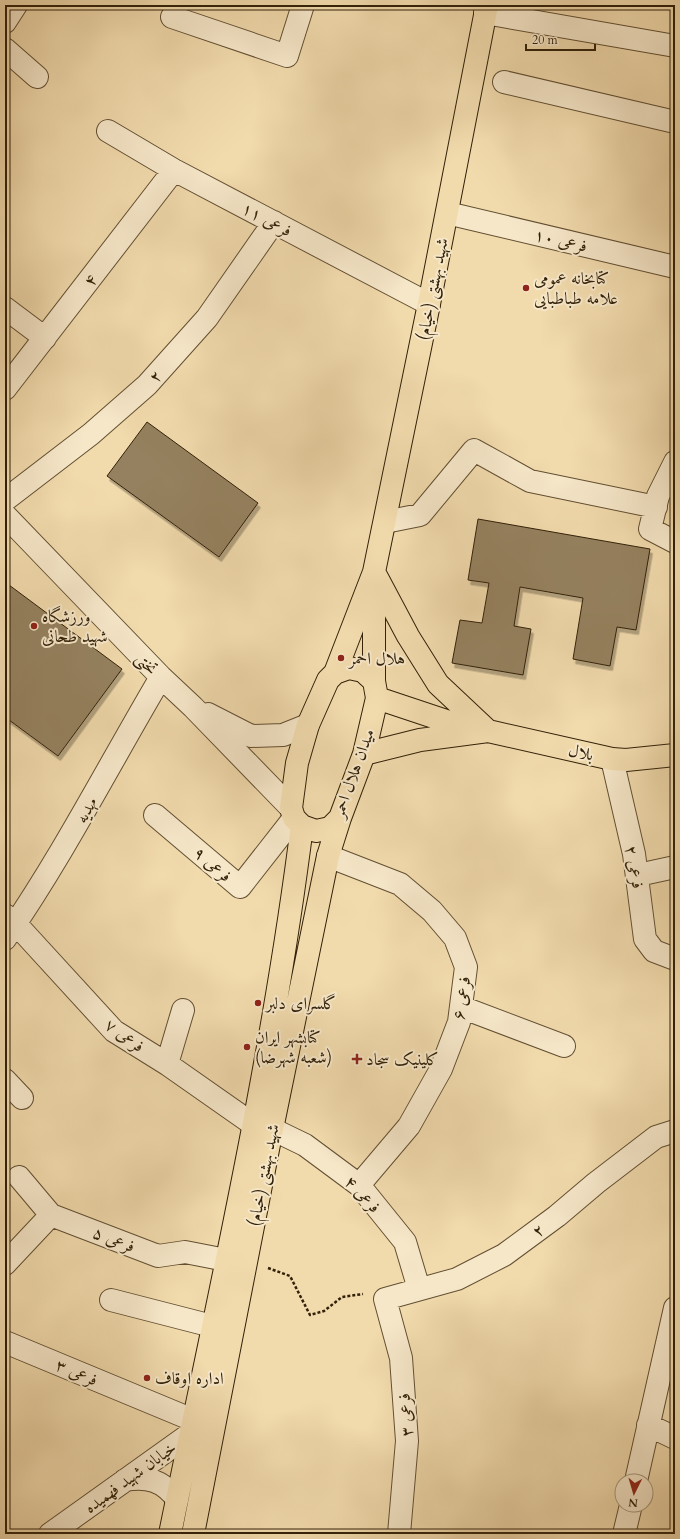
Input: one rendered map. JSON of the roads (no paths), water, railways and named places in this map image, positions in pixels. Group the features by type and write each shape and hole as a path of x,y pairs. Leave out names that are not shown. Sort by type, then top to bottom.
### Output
{"main road":[{"name":"شهید بهشتی (خیام)","path":"335,673 374,572 429,304 486,9"},
{"name":"شهید بهشتی (خیام)","path":"374,572 375,690"},
{"path":"374,572 408,636 438,684 488,731"},
{"path":"296,817 297,763 308,725 328,680 335,673 349,668 363,671 375,690"},
{"name":"بلال","path":"375,690 446,721 612,759 626,760 675,755"},
{"name":"میدان هلال احمر","path":"296,817 316,832 330,828 340,818 364,754 375,690"},
{"path":"364,754 420,740 488,731"},
{"name":"شهید بهشتی (خیام)","path":"263,1127 293,898 296,817"},
{"name":"شهید بهشتی (خیام)","path":"192,1534 236,1260 263,1127 328,856 340,818"},
{"name":"شهید بهشتی (خیام)","path":"170,1534 212,1326 236,1260"}],"street":[{"path":"5,22 16,5"},
{"path":"172,16 287,56 303,5"},
{"path":"486,9 675,46"},
{"path":"5,49 37,77"},
{"path":"504,82 675,122"},
{"name":"فرعی ۱۱","path":"108,131 174,170 429,304"},
{"name":"۴","path":"5,389 174,170"},
{"name":"فرعی ۱۰","path":"446,213 675,267"},
{"name":"۲","path":"5,500 91,434 147,385 207,318 274,222"},
{"path":"5,308 45,338"},
{"path":"385,522 420,515 474,450 530,481 656,507"},
{"path":"675,462 658,496 650,529 675,542"},
{"name":"تختی","path":"5,516 161,677 193,707 296,817"},
{"name":"مهدیه","path":"9,926 75,830 117,751 161,677"},
{"path":"193,707 251,736 282,735 308,725"},
{"name":"فرعی ۲","path":"612,759 638,876 645,939 654,951 675,959"},
{"name":"فرعی ۹","path":"155,815 240,887 296,817"},
{"name":"فرعی ۶","path":"328,856 400,884 432,911 455,938 466,967 459,1022 441,1068 409,1126 359,1185"},
{"path":"638,876 675,867"},
{"name":"فرعی ۷","path":"9,926 114,1031 263,1127"},
{"path":"460,1007 564,1046"},
{"path":"167,1064 183,1010"},
{"path":"5,1080 22,1098"},
{"name":"فرعی ۴","path":"263,1127 305,1145 359,1185 406,1242 419,1289"},
{"name":"۲","path":"385,1299 456,1279 504,1254 557,1216 596,1183 656,1137 675,1131"},
{"name":"فرعی ۵","path":"19,1177 51,1215 158,1256 185,1252 236,1260"},
{"path":"5,1264 51,1215"},
{"name":"فرعی ۳","path":"385,1299 401,1358 408,1441 399,1534"},
{"path":"111,1300 212,1326"},
{"path":"638,1473 675,1308"},
{"name":"فرعی ۳","path":"5,1342 192,1427"},
{"path":"648,1425 675,1438"},
{"name":"خیابان شهید فهمیده","path":"50,1534 125,1480 192,1427"},
{"path":"125,1480 136,1478 152,1480 166,1486 177,1499"},
{"path":"624,1534 629,1513"}],"place":[{"name":"کتابخانه عمومی علامه طباطبایی","path":"526,288"},
{"name":"ورزشگاه شهید طحانی","path":"34,626"},
{"name":"هلال احمر","path":"341,658"},
{"name":"گلسرای دلبر","path":"258,1003"},
{"name":"کتابشهر ایران (شعبه شهرضا)","path":"247,1047"},
{"name":"کلینیک سجاد","path":"357,1059"},
{"name":"اداره اوقاف","path":"147,1378"}]}
